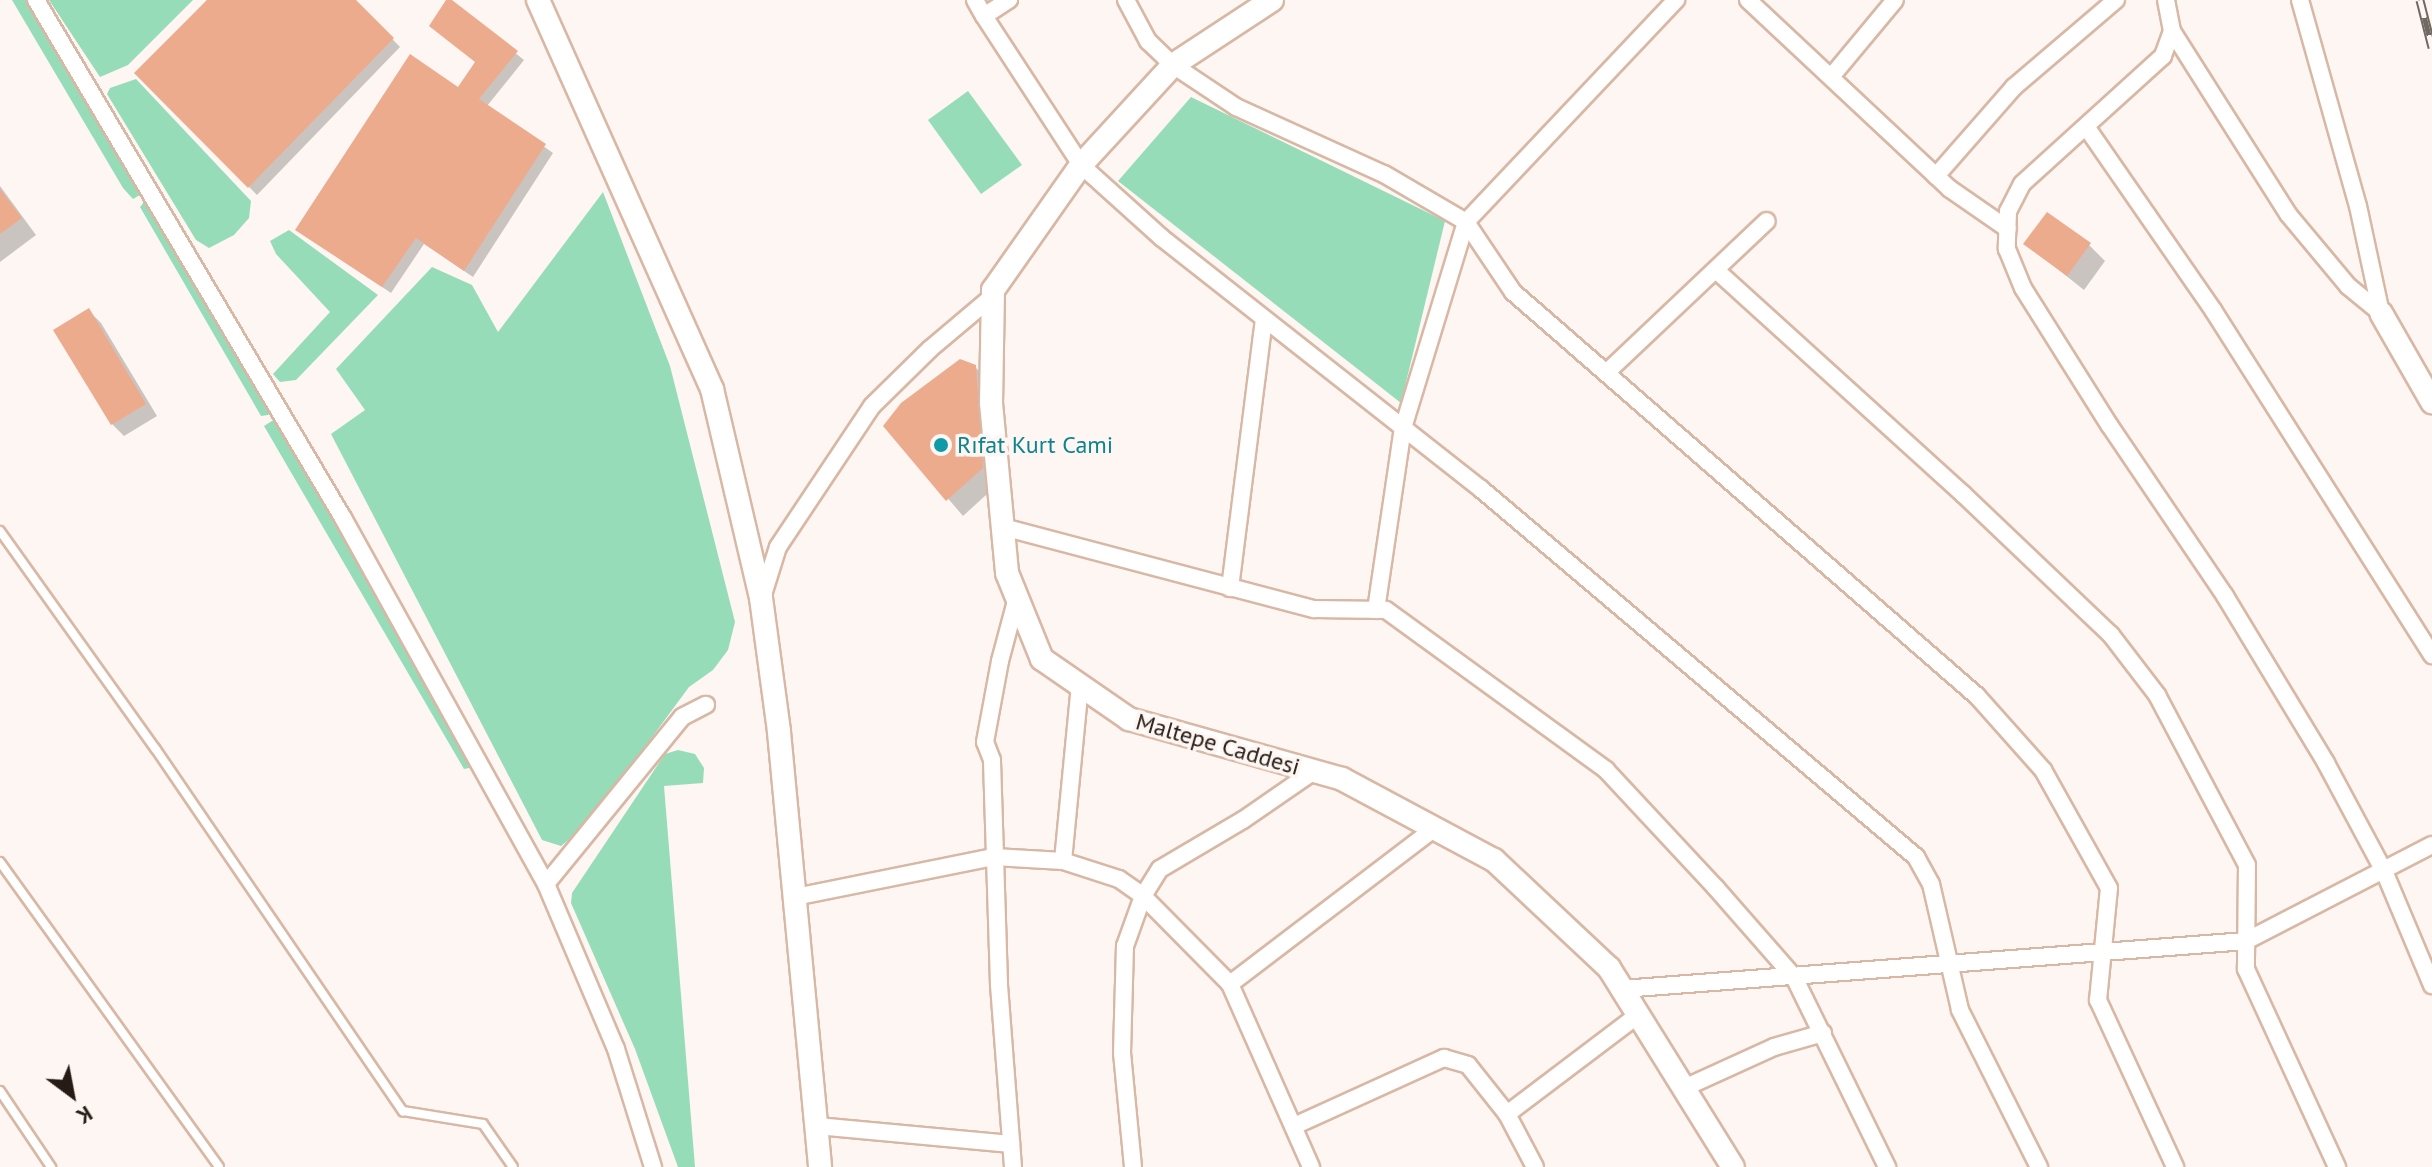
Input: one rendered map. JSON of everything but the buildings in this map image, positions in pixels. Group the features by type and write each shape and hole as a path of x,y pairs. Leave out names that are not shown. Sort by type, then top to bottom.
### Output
{"street":[{"path":"36,0 343,518 546,884 616,1049 653,1167"},
{"path":"538,0 712,389 761,598 795,897 820,1167"},
{"path":"975,0 1081,165 1162,238 1403,428 1759,722 1916,857 1931,884 1960,1010 2039,1167"},
{"path":"984,16 1009,0"},
{"path":"1126,0 1148,41 1173,65 1236,107 1384,174 1466,222 1513,292 1977,696 2043,770 2109,888 2098,1000 2175,1167"},
{"name":"Maltepe Caddesi","path":"1272,0 1173,65 1081,165 993,290 991,403 1007,573 1042,659 1129,719 1342,779 1494,860 1609,968 1733,1167"},
{"path":"1376,610 1403,428 1466,222 1676,0"},
{"path":"1748,0 1936,176 2008,229"},
{"path":"1831,77 1895,0"},
{"path":"1936,176 2014,87 2116,0"},
{"path":"2166,0 2172,31 2288,214 2348,286 2381,313"},
{"path":"2300,0 2358,206 2381,313 2432,402"},
{"path":"2172,31 2163,56 2156,64 2022,184 2008,211 2007,249 2023,288 2110,426 2225,596 2326,763 2384,871 2432,985"},
{"path":"2087,128 2213,310 2432,655"},
{"path":"1606,373 1767,221"},
{"path":"1717,271 1963,494 2111,635 2157,695 2247,865 2246,969 2337,1167"},
{"path":"761,598 778,547 872,406 930,349 993,296"},
{"path":"1230,588 1264,319"},
{"path":"1003,527 1314,609 1386,610 1606,770 1794,977 1887,1167"},
{"path":"1013,1167 994,857 992,760 985,742 1000,661 1017,597"},
{"path":"1063,861 1080,685"},
{"path":"546,884 682,717 706,705"},
{"path":"1133,1167 1122,1053 1125,946 1143,896 1160,869 1243,820 1314,771"},
{"path":"1230,984 1435,828"},
{"path":"1622,989 2246,941 2432,845"},
{"path":"795,897 994,857 1063,861 1119,879 1143,896 1230,984 1311,1167"},
{"path":"1507,1114 1638,1015"},
{"path":"1684,1088 1774,1047 1823,1033"},
{"path":"1294,1126 1444,1058 1468,1065 1507,1114 1529,1165"},
{"path":"817,1126 1011,1144"}],"lane":[{"path":"0,531 155,748 403,1111 483,1124 513,1167"},
{"path":"0,862 219,1167"},
{"path":"0,1091 51,1167"}],"green space":[{"path":"12,0 27,0 145,192 133,199 123,188"},
{"path":"49,0 193,0 128,65 100,77"},
{"path":"136,79 251,201 249,218 234,235 209,248 196,240 107,94 110,88"},
{"path":"968,91 1022,165 981,194 928,120"},
{"path":"1191,97 1445,221 1401,403 1118,181"},
{"path":"603,192 670,366 735,622 728,650 713,670 689,687 588,824 561,846 542,840 331,434 365,410 336,369 432,267 472,285 498,332"},
{"path":"148,197 272,411 268,415 261,416 140,207"},
{"path":"289,230 378,295 296,380 280,382 273,374 330,312 276,254 270,241"},
{"path":"275,419 473,764 469,768 464,769 264,426"},
{"path":"678,750 695,754 704,768 703,783 664,786 695,1167 678,1167 635,1049 571,903 572,893 665,754"}],"railway":[{"path":"2420,0 2432,47"}],"place":[{"name":"Rıfat Kurt Cami","path":"941,445"}]}
